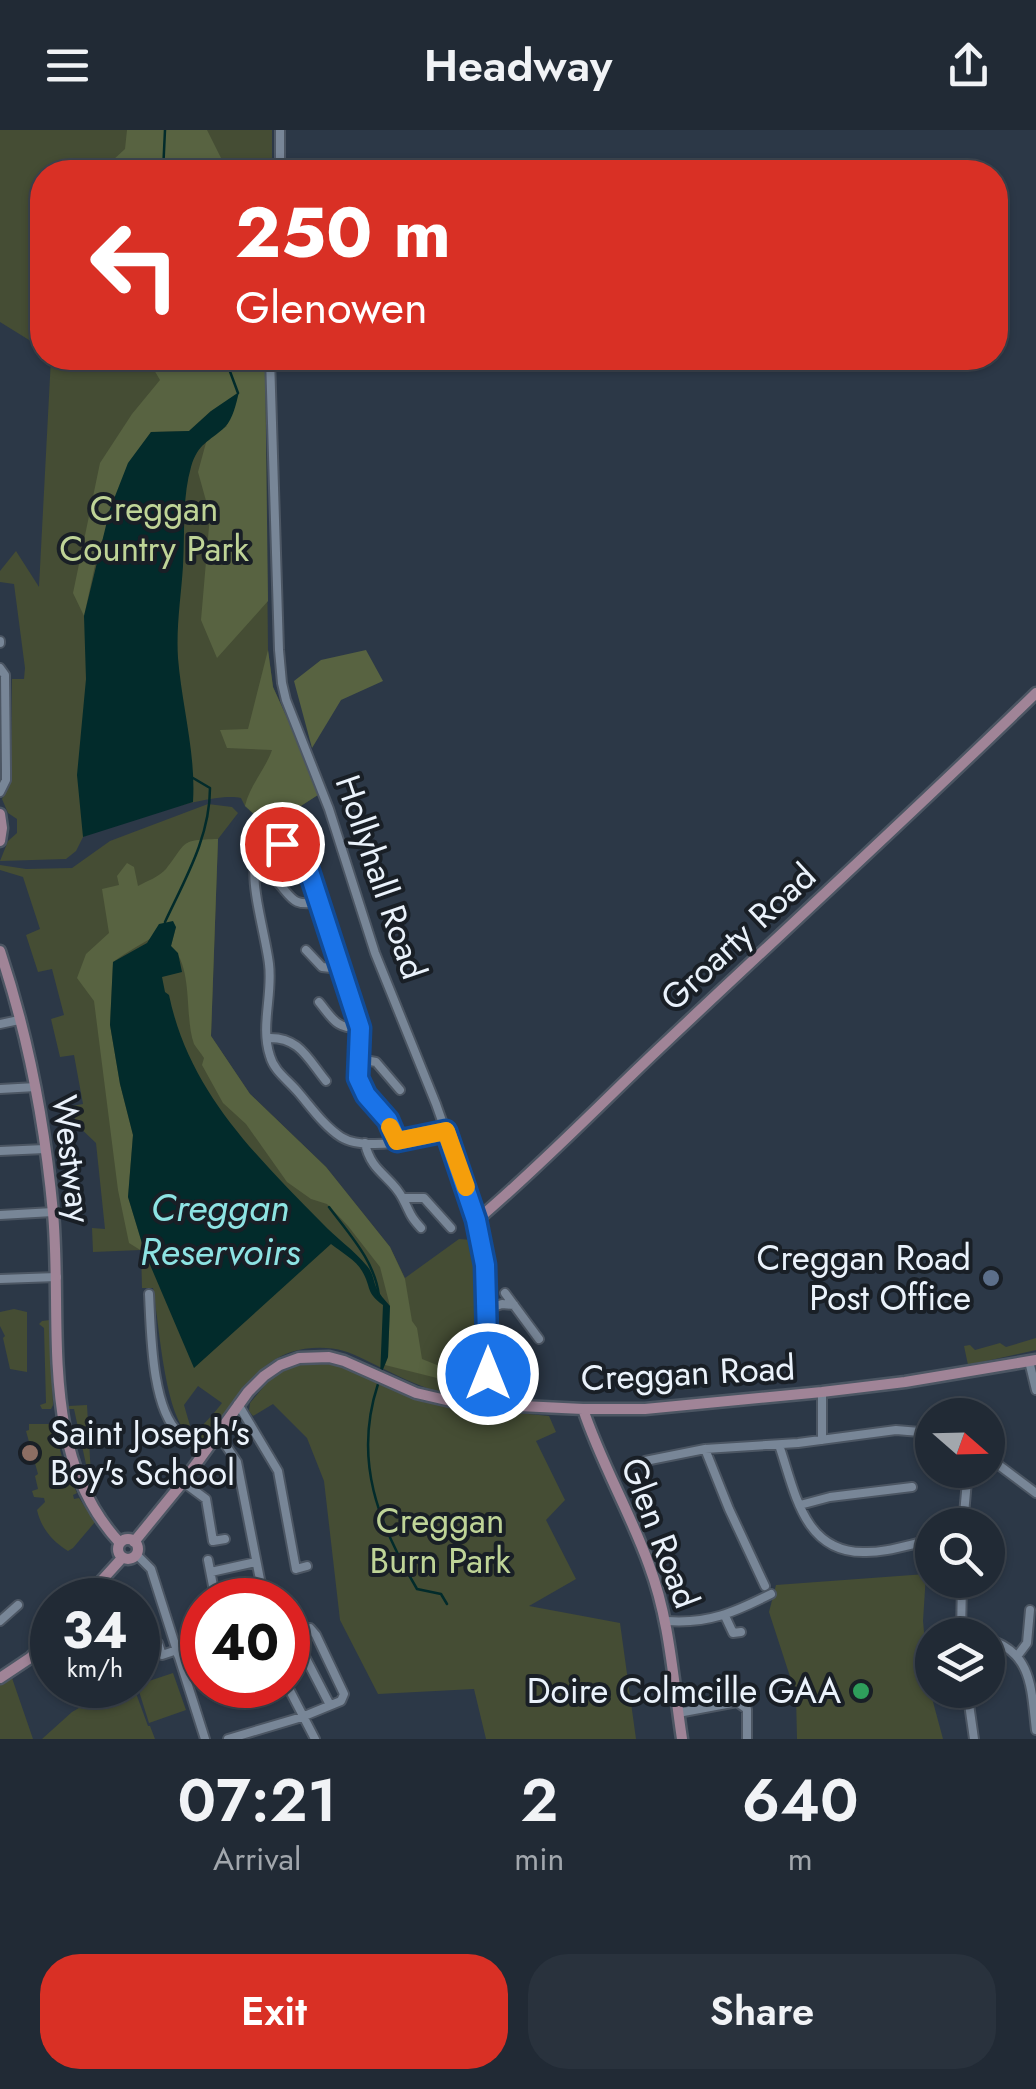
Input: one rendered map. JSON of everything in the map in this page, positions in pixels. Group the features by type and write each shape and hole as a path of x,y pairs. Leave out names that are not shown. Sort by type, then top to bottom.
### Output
{"street":[{"path":"280,130 280,160"},
{"name":"Hollyhall Road","path":"270,370 282,682 376,953 446,1131 476,1220 488,1308 488,1405"},
{"path":"0,668 5,675 6,780 0,792"},
{"name":"Groarty Road","path":"476,1220 541,1164 1036,694"},
{"path":"0,814 0,841"},
{"path":"397,1141 388,1120 366,1095 358,1078 360,1028 307,865 301,853 282,844 270,844 255,865 255,882 270,970 270,1060 325,1122 354,1143 397,1141 446,1131"},
{"path":"275,879 296,903 319,902"},
{"path":"306,950 322,967 340,968"},
{"name":"Westway","path":"1,955 36,1087 45,1148 57,1276 60,1411 67,1443 90,1504 120,1543"},
{"path":"319,1002 338,1024 360,1028"},
{"path":"0,1024 19,1020"},
{"path":"267,1038 285,1038 296,1044 326,1081"},
{"path":"359,1059 376,1062 400,1090"},
{"path":"0,1089 36,1087"},
{"path":"365,1143 368,1158 403,1198 408,1215 421,1228"},
{"path":"0,1151 45,1148"},
{"path":"403,1198 424,1198 451,1228"},
{"path":"0,1215 53,1212"},
{"path":"0,1279 57,1276"},
{"path":"505,1293 539,1338"},
{"path":"149,1294 152,1347 162,1402 179,1433 206,1451"},
{"path":"488,1308 514,1305"},
{"name":"Creggan Road","path":"134,1542 183,1482 238,1404 264,1376 299,1358 315,1356 344,1361 416,1392 460,1402 584,1409 645,1409 822,1392 1033,1361"},
{"path":"1033,1361 1036,1390"},
{"path":"460,1402 478,1392 488,1380"},
{"path":"822,1392 822,1440"},
{"path":"238,1404 278,1471 296,1569 307,1566"},
{"name":"Glen Road","path":"584,1409 591,1434 650,1567 666,1621 682,1739"},
{"path":"645,1461 705,1449 915,1430"},
{"path":"218,1434 236,1462 259,1578"},
{"path":"779,1445 800,1505 826,1544 866,1552 915,1543"},
{"path":"666,1621 726,1616 768,1595 705,1449"},
{"path":"1005,1470 1036,1493"},
{"path":"183,1482 206,1499 213,1541 225,1539"},
{"path":"800,1505 830,1497 912,1487"},
{"path":"134,1542 136,1554 128,1560 122,1558 120,1543 134,1542"},
{"path":"136,1554 152,1570 205,1739"},
{"path":"104,1578 122,1558"},
{"path":"208,1560 212,1578"},
{"path":"211,1572 256,1562"},
{"path":"0,1620 18,1604"},
{"path":"1018,1655 1027,1642 1030,1610"},
{"path":"726,1616 734,1633"},
{"path":"228,1739 341,1701 344,1694 310,1628"},
{"path":"1005,1646 1018,1655 1028,1676 1036,1730"},
{"path":"160,1649 162,1655 178,1652"},
{"path":"0,1678 30,1658"},
{"path":"310,1666 330,1705"},
{"path":"678,1713 737,1702 747,1709 747,1739"},
{"path":"298,1708 315,1739"},
{"path":"970,1708 974,1739"}],"green space":[{"path":"0,130 272,130 272,160 30,160 30,341 0,322"},
{"name":"Creggan Country Park","path":"50,370 265,370 268,650 273,687 321,793 268,827 241,798 208,799 83,837 76,851 66,859 0,861 8,841 17,833 17,819 8,813 2,799 11,780 12,679 24,679 25,668 14,584 0,582 0,571 16,551 39,587"},
{"path":"208,804 232,807 238,813 218,839 211,1036 250,1094 326,1167 390,1247 405,1278 459,1239 472,1240 479,1262 484,1371 473,1391 447,1394 344,1351 303,1349 264,1367 242,1389 206,1440 200,1441 193,1435 222,1403 198,1386 184,1405 191,1429 186,1432 167,1385 153,1288 142,1288 141,1250 93,1252 92,1228 105,1229 96,1143 76,1124 72,1106 83,1104 74,1055 60,1057 51,1019 64,1015 52,969 38,972 26,935 40,929 23,877 0,870 0,865 72,868 110,841"},
{"path":"0,1312 27,1312 27,1372 10,1369 0,1326"},
{"path":"50,1320 53,1405 51,1409 42,1409 40,1405 46,1403 44,1328 39,1324"},
{"path":"1036,1338 1036,1350 968,1365 964,1346 975,1350 1000,1343 1006,1347"},
{"name":"Creggan Burn Park","path":"311,1361 341,1364 455,1407 549,1416 556,1432 536,1441 565,1500 546,1520 576,1579 529,1606 620,1623 636,1739 486,1739 474,1689 378,1694 340,1620 324,1481 307,1438 273,1404 253,1416 249,1411 250,1403 275,1373"},
{"path":"87,1405 92,1494 82,1471 87,1469 74,1409 68,1409"},
{"path":"29,1424 53,1424 68,1479 77,1493 74,1499 79,1498 95,1522 68,1551 48,1534 39,1517 37,1510 45,1502 44,1498 34,1497 32,1491 38,1489 38,1474 26,1431"},
{"path":"915,1575 915,1598 924,1598 923,1618 915,1618 915,1708 935,1708 943,1739 797,1739 796,1695 769,1612 776,1585"},
{"path":"173,1673 180,1708 186,1710 149,1723 144,1708 160,1708 160,1677"},
{"path":"12,1678 33,1739 0,1739 0,1685"},
{"path":"79,1708 141,1708 155,1739 42,1739"}],"shaded area":[{"path":"127,130 207,130 222,160 113,160 125,149"},
{"path":"154,370 265,370 268,601 217,658 201,620 210,515 198,472 207,439 227,426 211,411 189,431 151,432 128,464 97,556 84,616 73,593 100,463 160,380"},
{"path":"268,650 273,687 321,793 268,827 245,806 272,750 227,748 220,730 248,729"},
{"path":"366,650 383,681 341,700 312,748 294,681 321,660"},
{"path":"218,839 211,1036 250,1094 326,1167 390,1247 405,1279 422,1359 442,1367 476,1327 478,1376 469,1386 385,1365 390,1306 380,1267 327,1204 311,1199 287,1182 246,1124 223,1103 202,1065 204,1058 191,1033 186,979 171,946 176,927 113,962 110,1025 133,1135 128,1197 145,1253 129,1243 118,1190 94,1001 77,978 86,954 109,933 102,889 119,885 117,876 127,863 134,867 138,886 163,872 185,844"}],"water":[{"path":"239,392 228,424 197,453 186,491 178,646 193,802 83,837 77,775 86,679 84,616 110,509 128,463 151,432 189,431"},
{"name":"Creggan Reservoirs","path":"173,921 176,927 171,946 178,953 182,972 162,977 192,1062 249,1146 371,1271 377,1290 390,1306 388,1357 380,1377 383,1305 371,1293 359,1267 331,1244 194,1368 145,1253 128,1197 133,1135 110,1025 113,962 147,943 159,924"}],"waterway":[{"path":"164,160 165,130"},
{"path":"229,370 238,393"},
{"path":"165,922 206,824 210,788 193,778"},
{"path":"329,1207 367,1260 379,1296"},
{"path":"378,1384 368,1439 373,1490 391,1540 417,1589 441,1594 447,1604"}],"slow traffic":[{"path":"390,1127 397,1141 446,1131 466,1187"}],"place":[{"name":"Creggan Road Post Office","path":"991,1278"},
{"name":"Saint Joseph's Boy's School","path":"30,1453"},
{"name":"Doire Colmcille GAA","path":"861,1691"}],"route":[{"path":"282,844 301,853 307,865 357,1014 361,1044 358,1078 366,1095 388,1120 397,1141 446,1131 476,1220 485,1265 488,1374"}]}
